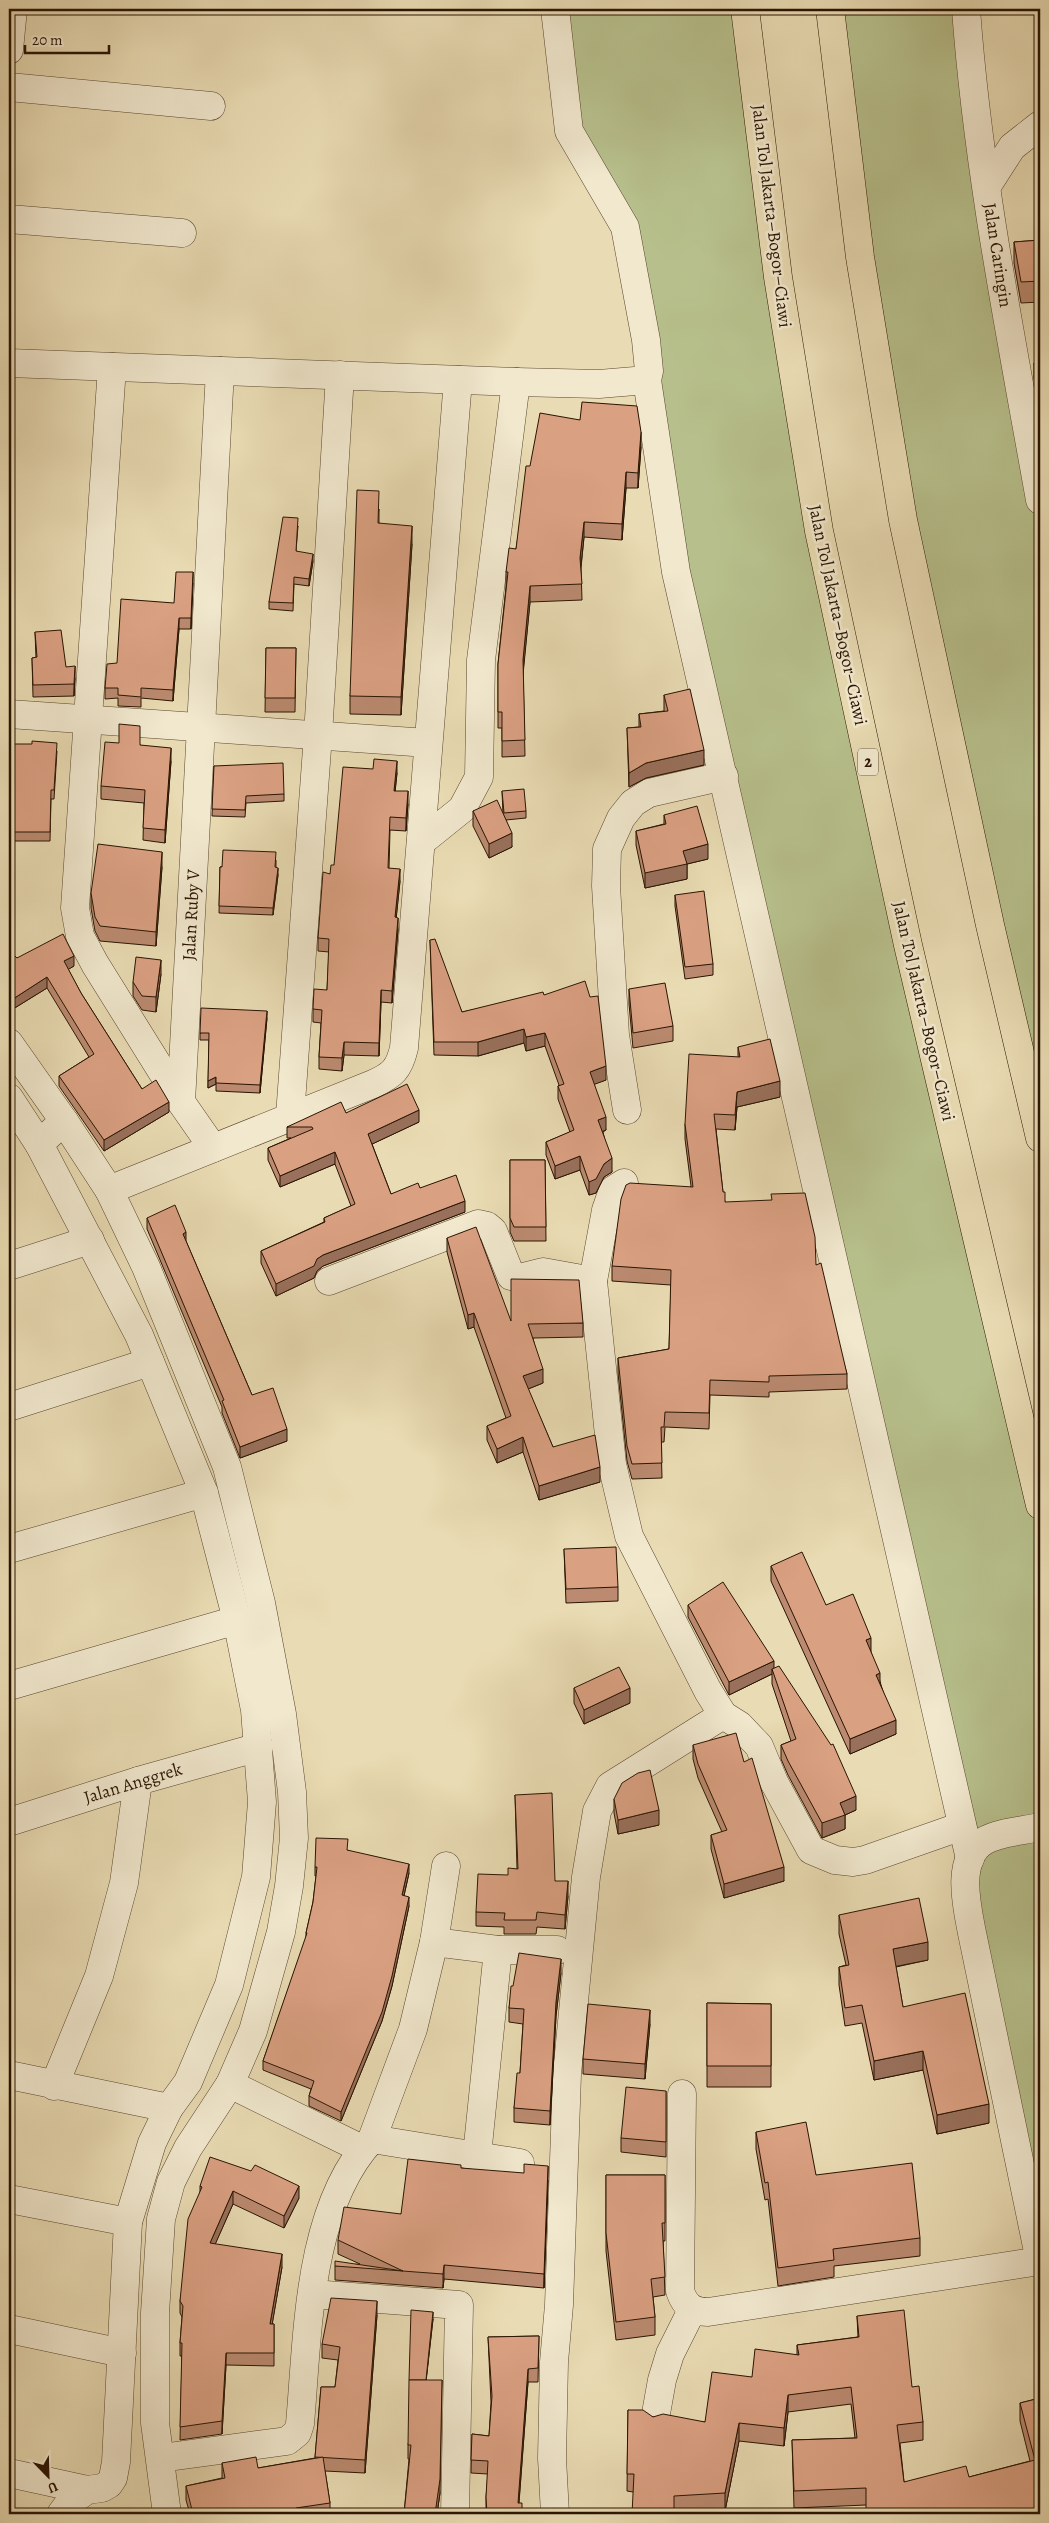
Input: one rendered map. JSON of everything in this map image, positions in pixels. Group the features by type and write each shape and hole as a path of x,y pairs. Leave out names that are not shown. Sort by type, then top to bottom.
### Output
{"highway":[{"name":"Jalan Tol Jakarta–Bogor–Ciawi","path":"745,9 778,277 818,531 908,945 1040,1506"},
{"path":"830,9 860,257 903,520 990,925 1040,1138"}],"street":[{"path":"9,50 13,9"},
{"path":"555,9 569,131 625,228 646,340 649,371 647,380 676,572 970,1859"},
{"name":"Jalan Caringin","path":"966,9 970,68 995,248 1040,500"},
{"path":"9,87 211,106"},
{"path":"987,186 1012,147 1040,126"},
{"path":"9,218 182,233"},
{"path":"9,363 516,382 600,384 647,380"},
{"path":"112,367 75,908 80,936 181,1102 213,1148"},
{"name":"Jalan Ruby V","path":"181,1102 220,371"},
{"path":"290,1116 318,735 340,375"},
{"path":"109,1190 374,1084 387,1077 400,1064 404,1048 458,380"},
{"path":"421,842 462,809 479,777 481,660 516,382"},
{"path":"9,714 428,743"},
{"path":"627,1110 615,1035 606,886 607,849 621,818 633,803 648,793 724,776"},
{"path":"9,1043 64,1121 109,1190 146,1266 227,1467 261,1603 282,1714 292,1792 294,1838 281,1932 253,2031 230,2084 170,2182 161,2219 155,2313 155,2423 168,2514"},
{"path":"9,1098 39,1144 139,1335 204,1493 237,1620 255,1710 262,1802 256,1877 229,1985 188,2082 169,2108 152,2143 128,2222 116,2462 113,2478 106,2486 87,2490 70,2502 61,2514"},
{"path":"39,1144 64,1121"},
{"path":"624,1183 613,1190 606,1210 593,1281 612,1464 629,1536 708,1691 723,1715 739,1725 758,1746 774,1782 811,1850 823,1856 853,1862 865,1860 962,1826"},
{"path":"329,1281 478,1224 487,1226 493,1231 511,1276 519,1278 543,1272 593,1281"},
{"path":"9,1266 90,1240"},
{"path":"9,1407 150,1362"},
{"path":"9,1549 204,1493"},
{"path":"9,1686 237,1620"},
{"path":"554,2514 552,2458 554,2362 559,2305 567,2074 581,1950 586,1877 597,1811 610,1786 723,1715"},
{"name":"Jalan Anggrek","path":"9,1822 138,1781 259,1747"},
{"path":"54,2086 99,1976 124,1883 138,1781"},
{"path":"682,2094 680,2291 692,2310 708,2312 1040,2261 969,1916 966,1885 970,1859 977,1847 990,1838 1040,1826"},
{"path":"161,2458 287,2441 297,2433 300,2424 316,2260 339,2189 367,2144 412,2029 434,1942 446,1866"},
{"path":"434,1942 498,1950 557,1950"},
{"path":"477,2155 498,1950"},
{"path":"9,2075 54,2086 169,2108"},
{"path":"230,2084 367,2144 477,2155 520,2163"},
{"path":"9,2199 128,2222"},
{"path":"312,2294 459,2305 455,2514"},
{"path":"655,2419 662,2380 670,2354 692,2310"},
{"path":"9,2329 122,2353"},
{"path":"9,2473 87,2490"}],"green space":[{"path":"555,9 745,9 819,533 1040,1503 1040,2261 966,1899 724,776 625,228 569,131"},
{"path":"831,9 966,9 1040,493 1040,1138 956,769"}],"building":[{"path":"1040,240 1040,281 1021,282 1014,242"},
{"path":"1034,363 1040,363 1040,392 1039,392"},
{"path":"582,402 637,406 641,432 638,473 626,472 622,524 584,522 580,558 582,584 530,586 523,660 525,740 502,741 502,712 498,712 498,664 508,572 506,572 509,548 516,549 526,466 530,466 540,413 580,420"},
{"path":"357,490 379,491 378,523 412,526 401,697 350,696"},
{"path":"283,517 298,518 296,551 313,554 309,579 294,577 293,603 269,602"},
{"path":"176,572 193,572 191,618 179,618 173,690 141,688 141,697 118,695 118,688 105,688 107,664 117,663 121,599 174,603"},
{"path":"61,630 66,667 75,666 74,684 33,685 32,658 37,657 35,632"},
{"path":"266,648 296,648 295,698 265,698"},
{"path":"690,689 704,750 646,763 629,773 627,728 641,727 639,714 668,711 664,695"},
{"path":"119,724 140,726 140,745 171,748 165,830 143,828 145,790 101,786 105,742 119,743"},
{"path":"32,741 57,743 54,790 51,790 50,832 9,832 9,744 32,744"},
{"path":"374,759 397,761 394,791 408,791 406,818 390,817 388,868 400,869 395,917 398,918 392,991 381,990 379,1043 344,1042 342,1058 319,1057 322,1010 313,1009 314,989 327,990 329,939 318,938 323,872 330,874 331,865 334,865 343,767 373,769"},
{"path":"283,763 284,794 246,796 245,810 212,809 214,766"},
{"path":"524,789 526,811 504,813 502,791"},
{"path":"497,800 512,833 489,844 473,811"},
{"path":"697,806 708,844 683,851 687,864 645,873 636,831 666,824 664,815"},
{"path":"98,844 162,852 156,932 100,926 95,917 91,893"},
{"path":"223,850 276,852 275,867 278,868 273,908 219,906 220,867 222,867"},
{"path":"704,891 713,964 685,967 675,895"},
{"path":"63,934 74,956 64,961 81,993 142,1089 156,1080 169,1102 104,1140 59,1076 94,1054 47,977 13,999 9,992 9,958 14,955 17,958"},
{"path":"435,939 462,1012 543,992 544,995 585,981 590,997 598,996 606,1066 590,1072 606,1117 598,1120 612,1158 604,1164 596,1179 589,1182 580,1156 555,1166 546,1142 574,1130 558,1086 564,1084 545,1033 526,1037 524,1029 478,1042 434,1042 430,940"},
{"path":"136,957 161,960 156,997 142,996 133,982"},
{"path":"665,983 673,1026 633,1033 629,989"},
{"path":"201,1008 267,1011 260,1085 216,1083 216,1077 208,1081 209,1033 200,1033"},
{"path":"770,1039 780,1081 737,1092 735,1115 714,1114 725,1202 772,1200 771,1194 805,1193 815,1237 816,1265 821,1263 847,1374 769,1376 769,1382 710,1380 709,1413 665,1412 664,1427 661,1427 662,1463 632,1464 627,1446 618,1358 669,1349 671,1270 612,1266 621,1199 626,1185 630,1183 693,1187 685,1124 689,1054 740,1057 738,1047"},
{"path":"407,1084 419,1110 368,1134 391,1194 418,1183 420,1188 456,1175 465,1201 323,1255 317,1259 314,1266 276,1284 261,1251 325,1222 324,1218 355,1204 335,1152 280,1176 268,1148 313,1129 312,1127 287,1127 341,1102 346,1113"},
{"path":"510,1160 545,1160 546,1227 514,1227 510,1218"},
{"path":"175,1205 186,1232 183,1234 252,1395 273,1388 287,1429 240,1447 222,1401 224,1400 147,1218"},
{"path":"476,1227 511,1321 511,1279 579,1280 583,1323 528,1324 543,1369 523,1376 553,1447 595,1435 600,1467 539,1486 523,1437 497,1449 487,1426 511,1416 474,1313 468,1315 447,1238"},
{"path":"616,1547 618,1587 566,1589 564,1549"},
{"path":"802,1552 826,1605 853,1594 871,1638 866,1640 880,1673 876,1675 896,1720 850,1739 771,1566"},
{"path":"723,1582 774,1661 729,1682 688,1605"},
{"path":"779,1666 831,1745 833,1744 856,1796 840,1803 845,1815 822,1823 788,1761 781,1745 796,1739 772,1669"},
{"path":"619,1667 630,1688 584,1710 574,1688"},
{"path":"736,1733 744,1762 752,1758 784,1867 724,1884 711,1835 727,1830 698,1764 693,1745"},
{"path":"650,1770 659,1810 618,1820 614,1799 622,1783 638,1773"},
{"path":"552,1793 555,1881 568,1881 565,1915 537,1912 536,1920 504,1920 505,1913 476,1912 478,1874 508,1875 508,1868 518,1869 515,1795"},
{"path":"316,1838 348,1839 347,1850 409,1864 402,1895 409,1897 392,1976 382,2012 341,2112 309,2096 314,2081 263,2061 307,1933 317,1867 315,1867"},
{"path":"919,1898 928,1942 893,1949 903,2007 965,1993 989,2104 937,2115 923,2051 874,2061 862,2005 845,2008 839,1967 849,1965 839,1915"},
{"path":"519,1953 561,1959 556,2002 550,2111 514,2108 517,2073 520,2073 524,2009 509,2008 511,1986 513,1986"},
{"path":"707,2003 771,2004 771,2066 707,2066"},
{"path":"588,2004 650,2010 645,2064 583,2059"},
{"path":"626,2087 666,2091 666,2142 621,2138"},
{"path":"806,2122 816,2175 912,2163 920,2238 833,2249 834,2260 778,2268 768,2182 765,2183 756,2132"},
{"path":"210,2157 251,2171 255,2165 299,2186 284,2216 233,2191 210,2243 282,2254 270,2324 274,2324 274,2353 226,2353 222,2421 180,2427 182,2343 180,2343 183,2306 180,2301 188,2219 202,2187 200,2186"},
{"path":"408,2159 461,2165 461,2168 524,2173 524,2164 548,2166 544,2274 444,2265 443,2274 335,2266 335,2261 403,2271 338,2240 344,2207 401,2214"},
{"path":"606,2175 665,2175 665,2223 662,2223 665,2277 651,2279 655,2317 616,2322 606,2233"},
{"path":"331,2298 377,2301 365,2460 315,2457 321,2387 335,2387 340,2347 322,2344"},
{"path":"411,2310 433,2312 426,2380 409,2380"},
{"path":"904,2310 912,2387 919,2386 923,2422 897,2425 904,2482 966,2466 969,2477 1035,2460 1020,2403 1040,2398 1040,2514 866,2514 866,2488 794,2491 792,2440 857,2438 851,2387 788,2395 784,2428 739,2423 725,2493 674,2496 674,2514 632,2514 634,2474 627,2474 628,2410 643,2410 653,2417 663,2414 705,2422 712,2372 752,2377 755,2349 799,2355 797,2345 859,2337 857,2316"},
{"path":"539,2336 538,2368 528,2369 518,2503 522,2503 522,2514 487,2514 488,2461 471,2460 472,2434 489,2436 492,2396 488,2337"},
{"path":"409,2380 442,2380 440,2479 435,2514 404,2514 411,2445 408,2445"},
{"path":"256,2457 258,2468 323,2457 330,2503 296,2508 296,2512 281,2514 193,2514 186,2486 225,2478 222,2463"}]}
